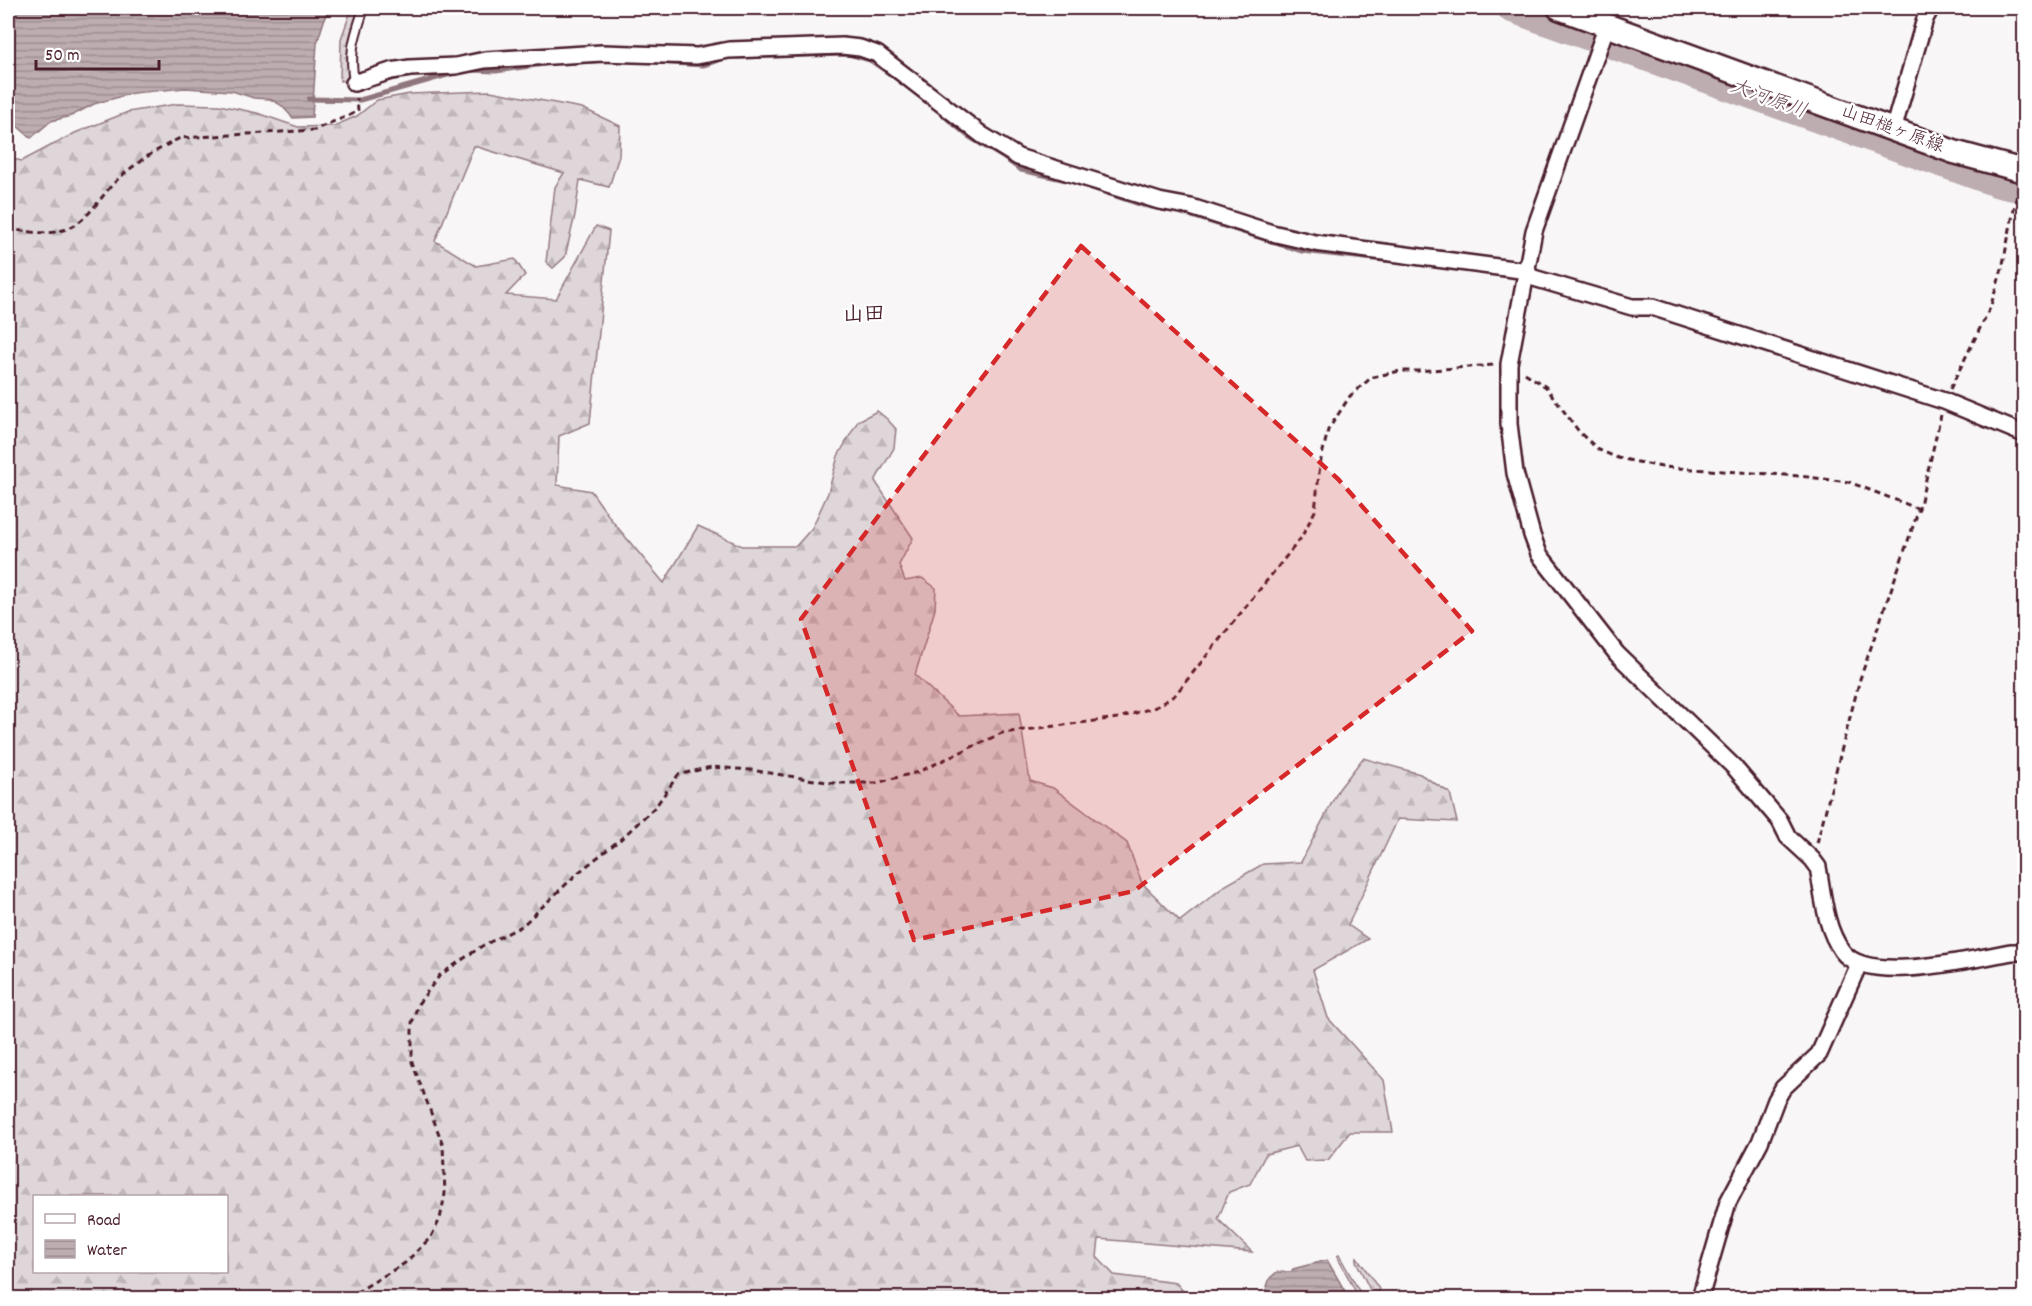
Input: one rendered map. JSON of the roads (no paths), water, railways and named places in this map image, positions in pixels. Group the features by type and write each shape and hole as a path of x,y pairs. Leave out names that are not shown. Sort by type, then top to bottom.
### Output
{"main road":[{"name":"山田槌ヶ原線","path":"1559,8 1604,35 1954,152 2023,171"}],"street":[{"path":"1893,130 1931,8"},
{"path":"1604,35 1534,231 1509,364 1509,424 1515,473 1539,554 1617,654 1734,767 1780,821 1788,837 1812,859 1818,867 1830,928 1843,953 1858,964 1881,969 1901,969 2025,952"},
{"path":"354,83 410,68 456,66 485,60 602,53 697,56 729,50 842,46 860,48 877,54 982,135 1018,157 1159,201 1191,207 1315,243 1527,274 1632,307 1652,307 1944,401 2025,434"},
{"path":"1700,1299 1728,1202 1760,1143 1776,1100 1783,1088 1819,1054 1858,964"}],"lane":[{"path":"354,83 351,63 352,46 364,8"}],"water":[{"path":"8,8 328,8 317,43 312,117 293,118 281,105 270,99 254,98 232,91 185,88 133,93 94,104 71,116 51,121 31,138 8,118"},
{"path":"1327,1260 1349,1298 1263,1298 1270,1278 1277,1272 1291,1272 1293,1269"}],"waterway":[{"name":"大河原川","path":"1512,8 1999,183 2024,188"},
{"path":"737,57 849,54 870,60 900,81"},
{"path":"640,61 704,65 725,58"},
{"path":"562,63 610,60"},
{"path":"470,70 496,71 544,64"},
{"path":"309,99 360,100 458,72"},
{"path":"937,107 968,136 1021,170 1071,181 1142,205 1162,209"},
{"path":"1183,213 1302,251 1392,261"}],"district":[{"name":"山田","path":"864,316"}]}
